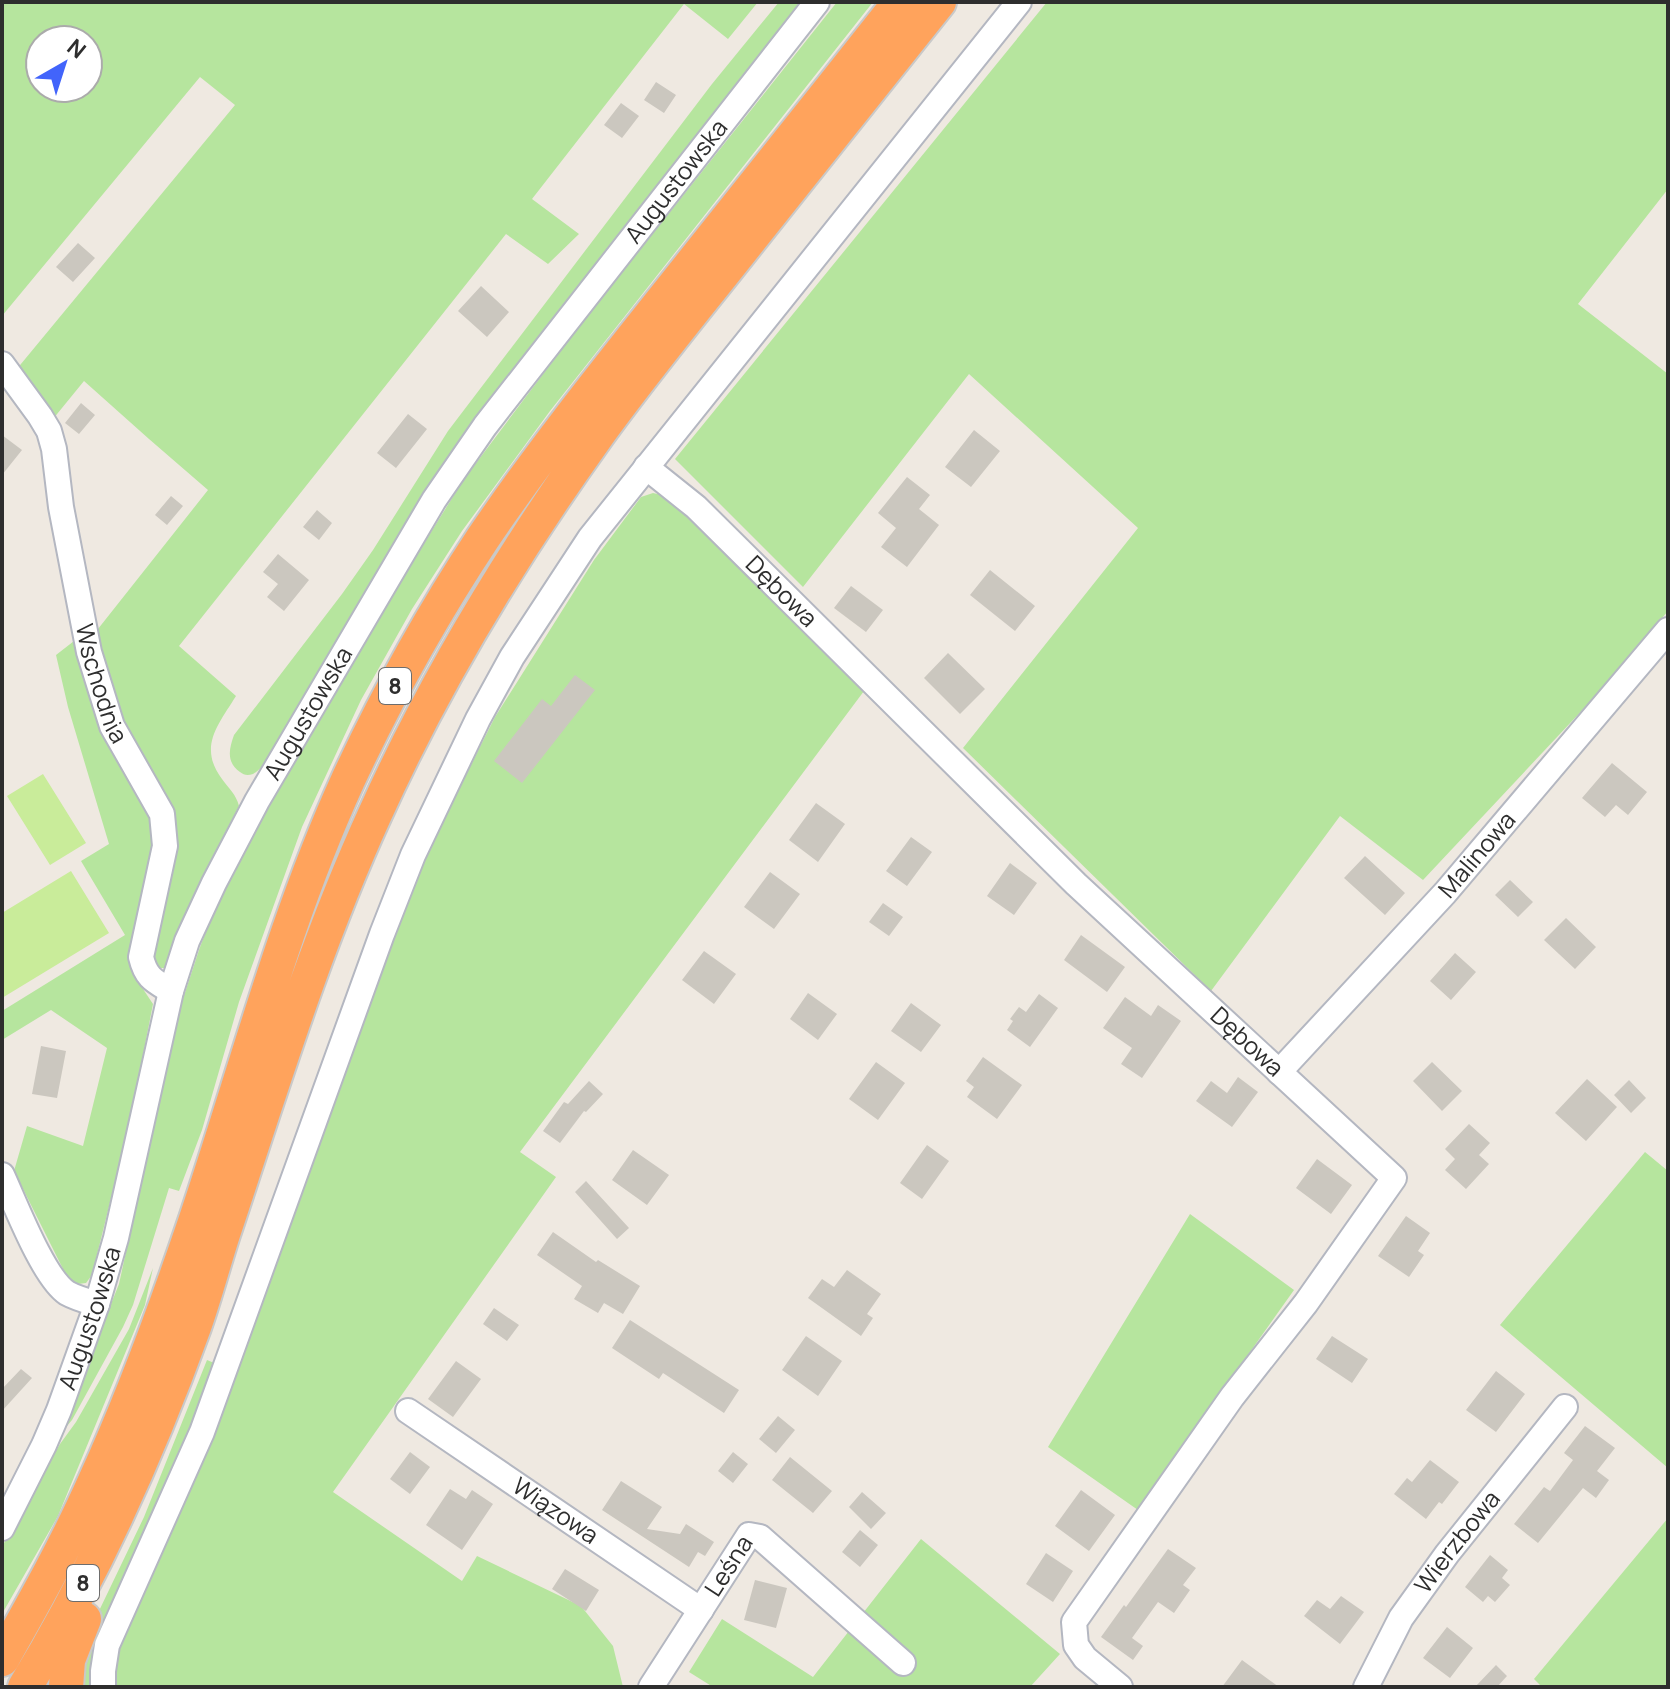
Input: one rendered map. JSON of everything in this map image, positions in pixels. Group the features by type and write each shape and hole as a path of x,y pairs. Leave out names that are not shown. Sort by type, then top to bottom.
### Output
{"highway":[{"name":"8","path":"2,1659 66,1543 161,1320 312,865 350,777 411,654 468,561 530,471 900,2"},
{"name":"8","path":"30,1680 72,1605 128,1491 153,1431 195,1324 281,1057 332,915 373,818 447,669 517,553 597,436 939,2"},
{"path":"66,1687 68,1660 96,1589 128,1491"}],"street":[{"name":"Augustowska","path":"2,1528 59,1410 97,1304 120,1223 171,991 187,941 257,801 434,500 485,426 817,2"},
{"path":"103,1687 107,1645 202,1432 382,934 413,855 478,719 512,657 590,538 1019,2"},
{"name":"Wschodnia","path":"2,364 49,431 89,652 112,726 162,814 165,846 141,957 150,979 171,991"},
{"name":"Dębowa","path":"646,467 696,507 1076,884 1394,1178 1306,1303 1232,1397 1074,1622 1076,1645 1085,1658 1120,1687"},
{"name":"Malinowa","path":"1279,1072 1445,893 1668,630"},
{"path":"2,1175 39,1255 56,1283 65,1292 97,1304"},
{"name":"Wierzbowa","path":"1366,1687 1401,1618 1447,1554 1565,1407"},
{"name":"Wiązowa","path":"408,1411 701,1610"},
{"name":"Leśna","path":"651,1687 749,1535 760,1537 903,1663"}],"green space":[{"path":"2,2 758,2 728,39 684,4 532,199 579,234 548,264 506,234 179,646 236,696 217,727 211,746 215,767 239,806 206,870 169,964 158,968 150,957 175,846 121,725 94,634 208,490 84,381 53,419 16,370 235,105 200,77 2,316"},
{"path":"779,2 801,2 501,385 433,482 391,549 276,748 256,772 249,775 241,773 231,760 234,735 373,550 448,431 712,84"},
{"path":"837,2 873,2 550,411 462,531 412,609 361,700 302,827 239,1002 202,1130 179,1191 169,1188 133,1305 72,1420 57,1438 119,1284 177,1017 219,898 241,854 360,646 464,479 580,325"},
{"path":"1047,2 1668,2 1668,189 1578,304 1668,374 1668,611 1588,704 1423,880 1340,816 1211,991 963,748 1138,528 969,374 803,587 675,459"},
{"path":"653,493 671,497 864,691 520,1152 556,1177 333,1492 462,1581 477,1556 581,1606 613,1646 623,1687 116,1687 117,1661 123,1636 205,1447 325,1129 416,874 495,717 594,560 641,497"},
{"path":"74,641 105,729 148,808 156,837 133,967 153,1004 130,1122 92,1275 86,1283 78,1284 68,1279 14,1171 27,1126 83,1146 107,1048 51,1010 2,1040 2,1011 125,935 81,861 109,844 68,707 56,655"},
{"path":"43,774 86,843 50,865 7,796"},
{"path":"71,871 109,933 2,998 2,913"},
{"path":"1645,1152 1668,1171 1668,1468 1500,1325"},
{"path":"1190,1214 1294,1290 1138,1510 1048,1447"},
{"path":"153,1268 145,1305 58,1516 2,1614 2,1547 51,1453 54,1454 76,1422 129,1329"},
{"path":"207,1360 219,1365 94,1687 80,1687 86,1638 144,1517"},
{"path":"1668,1518 1668,1687 1542,1687 1534,1679"},
{"path":"921,1539 1060,1654 1030,1687 713,1687 689,1672 722,1619 813,1677"}],"building":[{"path":"656,82 676,95 664,113 644,100"},
{"path":"621,103 639,116 622,138 604,125"},
{"path":"78,243 95,258 73,282 56,267"},
{"path":"481,286 509,312 487,337 458,311"},
{"path":"81,403 95,415 79,434 65,423"},
{"path":"408,414 427,429 396,468 377,453"},
{"path":"974,430 1000,451 971,487 945,467"},
{"path":"2,435 22,450 2,475"},
{"path":"907,477 930,495 919,509 939,525 907,567 881,547 896,528 878,513"},
{"path":"171,496 183,506 167,525 155,515"},
{"path":"317,510 332,523 319,540 303,527"},
{"path":"278,554 309,580 284,611 267,597 278,584 263,572"},
{"path":"990,570 1035,606 1015,631 970,595"},
{"path":"851,586 883,610 866,632 834,608"},
{"path":"948,653 985,689 960,714 924,678"},
{"path":"575,675 595,690 522,783 494,761 542,699 551,706"},
{"path":"1612,763 1647,792 1628,815 1616,805 1605,817 1582,798"},
{"path":"816,803 845,824 818,862 789,840"},
{"path":"911,837 932,852 907,886 886,871"},
{"path":"1365,856 1405,893 1385,915 1344,878"},
{"path":"1010,863 1037,883 1014,915 987,896"},
{"path":"770,872 800,894 774,929 744,907"},
{"path":"1510,880 1533,902 1518,917 1495,895"},
{"path":"883,903 903,917 889,936 869,922"},
{"path":"1566,918 1596,947 1575,969 1544,940"},
{"path":"1081,935 1125,967 1107,992 1064,960"},
{"path":"704,951 736,974 714,1004 682,980"},
{"path":"1455,953 1476,972 1451,1000 1430,981"},
{"path":"808,993 837,1014 818,1040 790,1019"},
{"path":"1039,994 1058,1008 1030,1047 1007,1030 1013,1021 1010,1019 1019,1007 1026,1012"},
{"path":"1125,997 1151,1016 1158,1005 1181,1021 1142,1078 1121,1064 1132,1048 1103,1028"},
{"path":"911,1003 941,1025 921,1052 891,1031"},
{"path":"41,1046 66,1051 57,1098 32,1094"},
{"path":"983,1057 1022,1085 997,1119 967,1097 974,1087 966,1081"},
{"path":"876,1062 905,1083 878,1120 849,1099"},
{"path":"1432,1062 1462,1091 1442,1111 1413,1081"},
{"path":"1238,1077 1258,1092 1232,1127 1196,1101 1211,1081 1227,1093"},
{"path":"1587,1079 1617,1107 1586,1141 1555,1113"},
{"path":"1629,1080 1646,1098 1631,1113 1614,1095"},
{"path":"589,1081 603,1094 584,1111 560,1143 543,1131 564,1102 568,1104"},
{"path":"1469,1124 1490,1143 1479,1155 1489,1164 1466,1189 1445,1170 1455,1159 1445,1149"},
{"path":"927,1145 949,1161 922,1199 900,1183"},
{"path":"633,1150 669,1175 647,1205 612,1180"},
{"path":"1317,1159 1352,1185 1331,1214 1296,1188"},
{"path":"586,1181 629,1228 617,1239 575,1192"},
{"path":"1406,1216 1430,1233 1418,1251 1424,1255 1409,1277 1378,1256"},
{"path":"553,1232 596,1262 598,1260 640,1286 623,1314 604,1303 598,1313 574,1299 582,1286 537,1255"},
{"path":"847,1270 881,1294 867,1314 873,1318 861,1336 808,1298 822,1279 834,1287"},
{"path":"494,1308 519,1325 507,1341 483,1324"},
{"path":"630,1320 739,1390 724,1413 663,1373 659,1379 612,1348"},
{"path":"806,1336 842,1361 818,1396 782,1370"},
{"path":"1332,1336 1368,1359 1352,1383 1316,1359"},
{"path":"456,1361 481,1379 453,1417 428,1399"},
{"path":"21,1369 32,1378 2,1411 2,1389"},
{"path":"1496,1371 1525,1394 1496,1432 1466,1410"},
{"path":"778,1416 795,1430 776,1453 759,1439"},
{"path":"1585,1426 1615,1448 1597,1471 1609,1480 1596,1498 1583,1488 1538,1543 1514,1524 1544,1487 1550,1491 1573,1460 1564,1453"},
{"path":"410,1452 430,1467 410,1494 390,1479"},
{"path":"733,1452 748,1464 733,1483 718,1471"},
{"path":"790,1457 832,1491 813,1513 772,1480"},
{"path":"1430,1460 1459,1482 1426,1519 1394,1494 1407,1478 1412,1482"},
{"path":"621,1481 662,1507 647,1529 680,1534 686,1524 714,1542 705,1556 698,1552 689,1567 602,1510"},
{"path":"450,1489 466,1499 472,1490 493,1504 462,1550 426,1525"},
{"path":"1081,1490 1115,1515 1089,1551 1055,1526"},
{"path":"862,1492 886,1513 871,1529 849,1507"},
{"path":"860,1530 878,1545 860,1567 842,1552"},
{"path":"1168,1549 1196,1568 1183,1585 1190,1590 1174,1613 1158,1602 1132,1638 1143,1646 1133,1660 1101,1637"},
{"path":"1046,1553 1073,1571 1053,1602 1026,1584"},
{"path":"1490,1555 1508,1570 1502,1578 1510,1585 1495,1602 1488,1596 1483,1602 1465,1587"},
{"path":"565,1569 599,1590 586,1611 552,1589"},
{"path":"755,1580 787,1588 776,1628 744,1620"},
{"path":"1341,1596 1364,1612 1340,1644 1304,1616 1317,1600 1330,1609"},
{"path":"1447,1627 1473,1648 1450,1678 1423,1658"},
{"path":"1242,1660 1279,1687 1222,1687"},
{"path":"1496,1665 1507,1676 1497,1687 1475,1687"}]}
